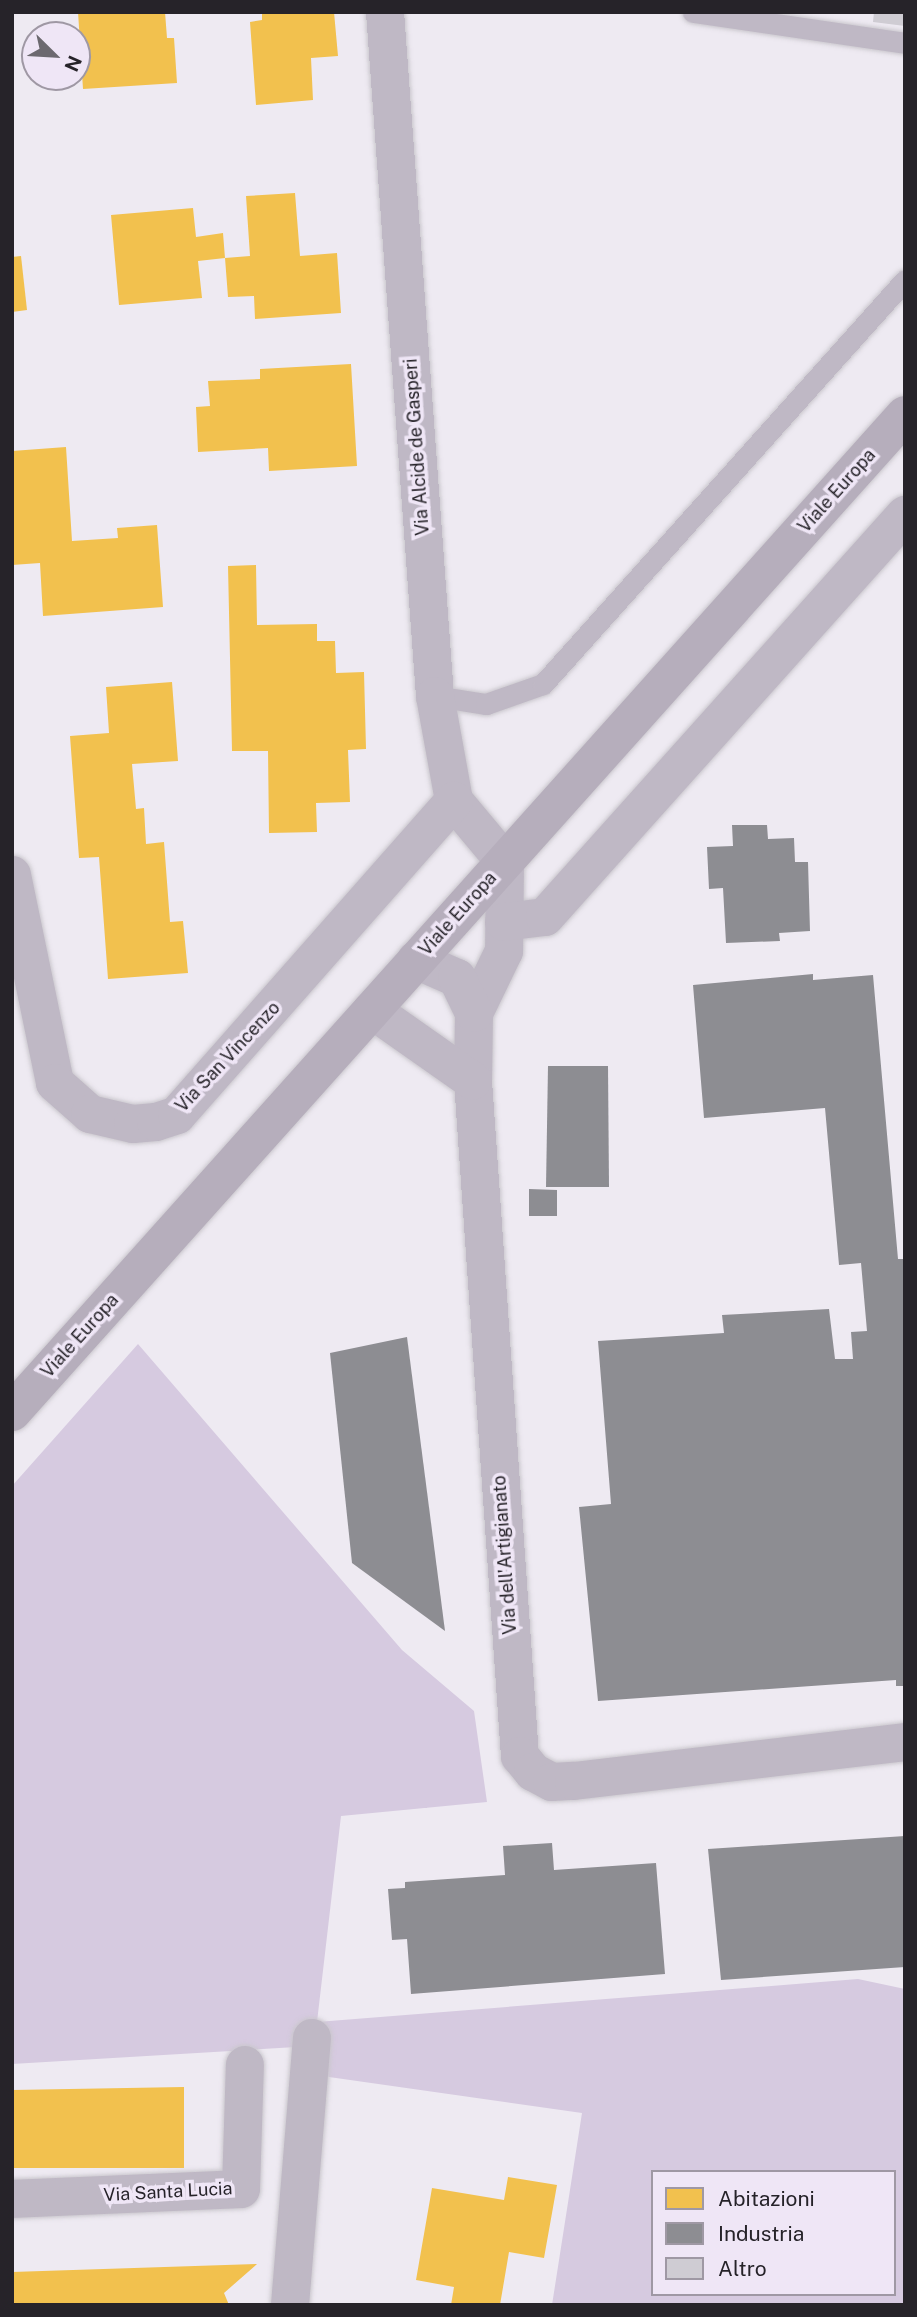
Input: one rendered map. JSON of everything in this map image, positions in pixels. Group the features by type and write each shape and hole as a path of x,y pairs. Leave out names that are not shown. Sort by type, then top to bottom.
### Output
{"main road":[{"name":"Viale Europa","path":"12,1412 905,415"}],"street":[{"name":"Via Alcide de Gasperi","path":"385,12 435,696 454,801 505,862"},
{"path":"504,922 545,917 905,515"},
{"name":"Via San Vincenzo","path":"12,875 55,1083 90,1114 111,1121 156,1122 177,1115 454,801"},
{"path":"474,1013 504,951 505,862"},
{"path":"416,960 457,978 474,1013"},
{"path":"372,1010 473,1081"},
{"name":"Via dell'Artigianato","path":"474,1013 473,1081 520,1756 533,1773 552,1782 574,1782 905,1742"},
{"path":"290,2305 298,2248 312,2038"},
{"name":"Via Santa Lucia","path":"12,2199 241,2189 245,2065"}],"lane":[{"path":"692,12 905,43"},
{"path":"435,696 486,704 543,684 905,280"}],"shaded area":[{"path":"138,1344 402,1650 474,1711 487,1802 341,1816 317,2022 858,1979 905,1989 905,2305 552,2305 582,2113 329,2077 296,2047 12,2064 12,1486"}],"building: Abitazioni":[{"path":"78,12 165,12 167,38 174,38 177,83 91,88 91,21 79,21"},
{"path":"262,12 334,12 338,56 311,58 313,100 256,105 250,22 262,20"},
{"path":"295,193 300,256 337,253 341,313 255,319 254,296 228,297 225,258 250,256 246,196"},
{"path":"193,208 196,237 223,233 225,258 198,261 202,298 119,305 111,215"},
{"path":"21,256 27,310 12,312 12,257"},
{"path":"351,364 357,466 269,471 268,448 198,452 196,407 210,406 208,381 260,379 260,369"},
{"path":"66,447 72,541 118,538 117,528 157,525 163,607 43,616 40,563 12,565 12,451"},
{"path":"256,565 257,625 317,624 317,641 335,641 336,673 364,672 366,749 348,750 350,802 316,803 317,832 269,833 268,751 232,751 228,566"},
{"path":"172,682 178,761 132,764 136,809 144,808 146,844 164,842 170,922 183,921 188,973 108,979 99,857 79,858 70,736 109,733 106,687"},
{"path":"184,2087 184,2168 12,2168 12,2090"},
{"path":"508,2177 557,2185 544,2258 509,2252 500,2305 451,2305 454,2287 416,2280 432,2188 504,2200"},
{"path":"257,2264 224,2293 229,2305 12,2305 12,2272"}],"building: Industria":[{"path":"732,825 767,825 768,839 794,838 795,862 808,862 810,931 779,933 780,941 726,943 723,888 709,889 707,847 733,846"},
{"path":"813,974 813,980 873,975 898,1259 905,1259 905,1686 896,1686 896,1680 598,1701 579,1507 611,1504 598,1341 724,1333 722,1315 829,1309 835,1359 853,1359 851,1332 867,1331 861,1263 839,1265 825,1108 704,1118 693,985"},
{"path":"548,1066 608,1066 609,1187 546,1187"},
{"path":"529,1189 557,1190 557,1216 529,1216"},
{"path":"407,1337 445,1631 352,1563 330,1353"},
{"path":"905,1836 905,1967 721,1980 708,1849"},
{"path":"552,1843 554,1870 656,1863 665,1974 411,1994 407,1939 392,1940 388,1889 405,1888 405,1882 505,1875 503,1846"}],"building: Altro":[{"path":"874,12 905,12 905,26 873,22"}]}
